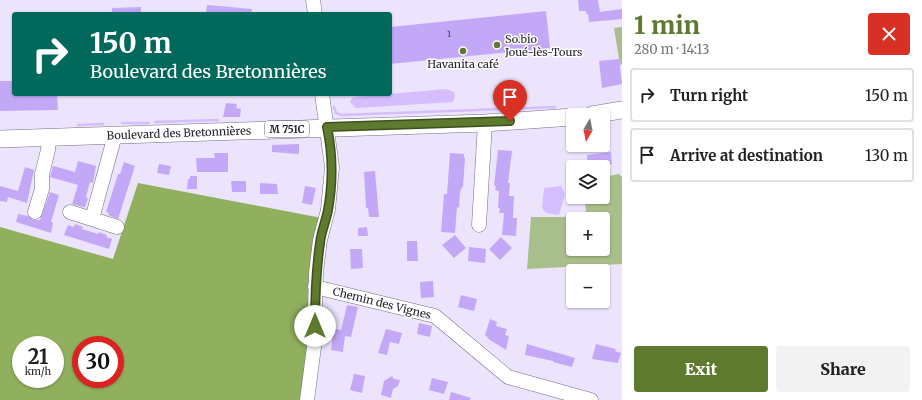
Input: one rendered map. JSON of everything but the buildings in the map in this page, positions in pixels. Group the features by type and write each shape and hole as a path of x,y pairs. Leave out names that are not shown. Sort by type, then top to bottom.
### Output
{"main road":[{"path":"610,112 622,110"},
{"name":"Boulevard des Bretonnières","path":"0,139 327,127 485,123 566,117"}],"street":[{"path":"313,0 315,12"},
{"path":"307,400 314,347 315,287 320,240 328,214 331,188 332,168 322,96"},
{"path":"479,225 485,123"},
{"path":"92,220 115,135"},
{"path":"35,212 42,188 42,174 50,137"},
{"path":"70,212 117,227"},
{"name":"Chemin des Vignes","path":"315,287 435,316 508,377 591,400"}],"green space":[{"path":"622,27 622,64 620,65 614,28"},
{"path":"619,174 622,177 622,264 566,264 566,267 527,269 531,217 566,217 566,256 610,256 610,212 586,212 585,204 610,204 610,176"},
{"path":"138,183 327,219 307,400 0,400 0,227 113,259"}],"shaded area":[{"path":"446,89 454,92 455,96 453,102 356,108 350,102 352,98 355,97 392,96 392,94"},
{"path":"561,186 565,194 559,215 546,213 542,208 544,188"}],"waterway":[{"path":"334,107 336,113 341,115 555,107"},
{"path":"155,122 218,120"},
{"path":"122,123 149,123"},
{"path":"78,125 103,124"}],"place":[{"name":"So.bio Joué-lès-Tours","path":"497,45"},
{"name":"Havanita café","path":"463,51"}],"route":[{"path":"315,326 316,273 320,240 328,210 331,188 332,168 327,127 510,121"}]}
